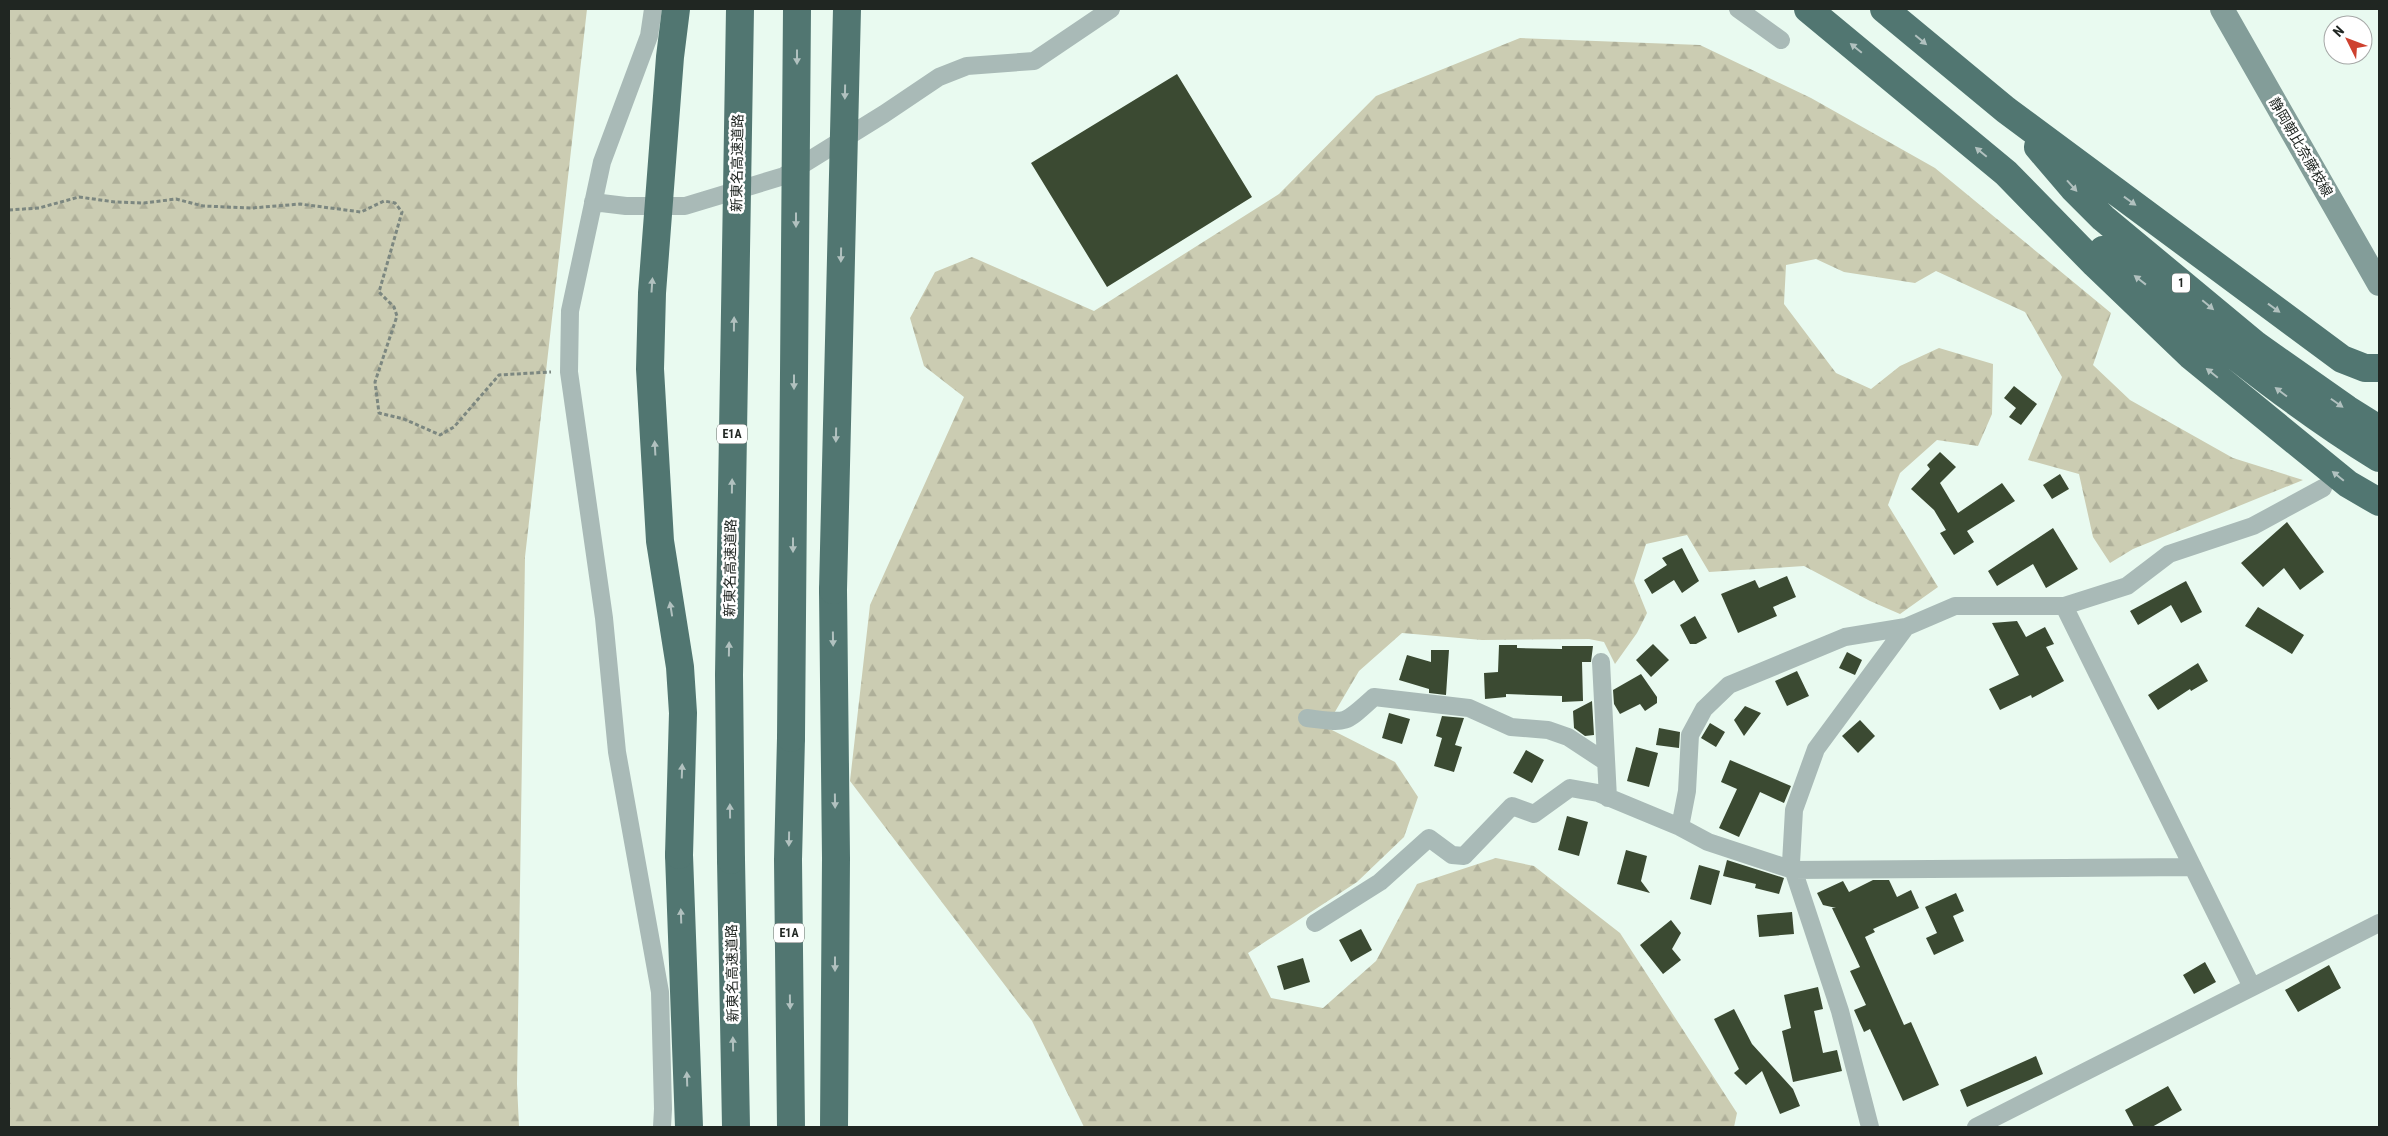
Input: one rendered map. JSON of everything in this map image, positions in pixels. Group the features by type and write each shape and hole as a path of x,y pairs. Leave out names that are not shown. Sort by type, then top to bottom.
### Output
{"highway":[{"path":"676,9 670,57 652,293 650,370 660,541 680,667 683,704 679,855 689,1127"},
{"name":"新東名高速道路","path":"736,1127 728,675 740,9"},
{"name":"E1A","path":"791,1127 788,860 791,738 798,9"},
{"path":"834,1127 836,858 832,590 847,9"},
{"path":"1808,9 2006,173 2242,363 2342,436 2379,458"},
{"path":"1884,9 2006,110 2342,358 2366,368 2379,368"},
{"name":"1","path":"2006,110 2073,188 2103,218 2256,345 2347,410 2379,429"},
{"path":"2006,173 2095,264 2191,356 2348,484 2379,502"}],"main road":[{"name":"静岡朝比奈藤枝線","path":"2222,9 2379,284"}],"street":[{"path":"653,9 649,36 602,162 570,311 570,372 604,618 618,752 660,992 662,1127"},
{"path":"593,202 626,206 685,206 784,176 884,114 939,76 967,66 1034,61 1111,9"},
{"path":"1738,9 1781,40"},
{"path":"1680,827 1687,791 1690,735 1704,709 1729,685 1845,637 1906,627 1955,606 2064,606 2127,586 2169,554 2253,526 2323,488"},
{"path":"2064,606 2252,987"},
{"path":"1870,1127 1840,1011 1791,863 1794,810 1816,749 1906,627"},
{"path":"1600,662 1608,798"},
{"path":"1307,718 1342,722 1349,720 1374,697 1469,708 1511,728 1548,730 1568,737 1606,762"},
{"path":"1315,923 1380,882 1429,838 1452,855 1464,856 1512,806 1534,814 1570,788 1598,793 1680,827 1708,842 1793,870 2193,867"},
{"path":"1976,1127 2379,922"}],"path":[{"path":"9,210 39,208 79,197 115,202 144,203 176,199 203,206 252,208 300,204 360,212 384,201 395,203 402,212 379,292 394,307 397,316 374,382 379,413 404,419 440,435 454,427 499,375 570,372"}],"green space":[{"path":"9,9 587,9 525,557 517,1084 519,1127 9,1127"},
{"path":"1520,38 1700,45 1811,98 1935,168 2111,313 2093,365 2130,400 2233,458 2303,480 2133,549 2110,563 2093,537 2079,474 2028,460 2062,377 2025,312 1936,271 1915,283 1844,272 1816,259 1786,265 1784,304 1836,373 1871,389 1900,366 1939,348 1993,364 1992,414 1978,446 1937,440 1900,473 1888,505 1938,587 1900,614 1870,601 1804,566 1709,572 1687,535 1646,544 1634,581 1647,613 1637,633 1615,664 1604,642 1589,639 1482,640 1402,633 1359,671 1326,727 1395,762 1418,797 1404,837 1357,882 1248,953 1271,998 1323,1008 1376,961 1417,884 1496,858 1534,866 1620,933 1737,1113 1734,1127 1084,1127 1032,1021 850,781 870,605 964,397 924,366 910,318 935,272 972,257 1094,311 1279,194 1376,96"}],"building":[{"path":"1177,74 1252,197 1107,287 1031,163"},
{"path":"2014,386 2037,404 2021,425 2009,417 2016,408 2004,398"},
{"path":"1940,452 1956,467 1940,483 1958,513 2002,483 2015,501 1967,531 1974,542 1954,555 1940,533 1946,530 1934,510 1911,489 1930,469 1927,465"},
{"path":"2060,474 2069,489 2052,499 2043,485"},
{"path":"2287,522 2324,572 2300,590 2284,568 2263,587 2241,563"},
{"path":"2053,528 2078,569 2046,588 2033,564 1997,586 1988,571"},
{"path":"1682,548 1699,581 1682,593 1674,580 1652,594 1644,580 1667,565 1662,558"},
{"path":"1787,576 1796,597 1773,607 1777,616 1738,633 1721,594 1755,580 1759,588"},
{"path":"2186,581 2202,612 2181,623 2171,605 2138,625 2130,611"},
{"path":"2258,607 2304,635 2292,654 2245,626"},
{"path":"1695,616 1707,638 1696,644 1690,644 1680,625"},
{"path":"2017,621 2026,637 2045,627 2054,644 2046,647 2064,681 2032,698 2031,695 2000,710 1989,689 2019,675 1992,623"},
{"path":"1653,644 1669,660 1651,677 1636,660"},
{"path":"1499,645 1517,645 1517,648 1562,649 1562,646 1593,646 1591,662 1582,662 1583,701 1562,702 1562,696 1506,694 1506,697 1485,699 1484,673 1498,672"},
{"path":"1431,650 1449,650 1446,695 1429,693 1429,689 1399,680 1407,655 1431,662"},
{"path":"1847,652 1862,660 1855,675 1839,668"},
{"path":"2198,663 2208,681 2191,691 2190,689 2158,710 2148,695"},
{"path":"1797,671 1809,696 1787,706 1775,681"},
{"path":"1641,674 1657,697 1657,703 1645,711 1640,704 1620,714 1614,704 1613,690"},
{"path":"1592,701 1594,735 1585,736 1574,728 1573,711"},
{"path":"1745,706 1761,713 1744,736 1734,720"},
{"path":"1389,713 1410,719 1402,744 1382,738"},
{"path":"1442,716 1464,718 1455,745 1462,747 1454,772 1434,766 1442,738 1436,736"},
{"path":"1860,720 1875,736 1858,753 1842,736"},
{"path":"1710,723 1725,732 1716,747 1701,738"},
{"path":"1659,728 1680,732 1679,748 1656,745"},
{"path":"1636,747 1658,753 1649,787 1627,781"},
{"path":"1526,750 1544,760 1532,783 1513,773"},
{"path":"1730,760 1791,786 1784,803 1760,792 1739,837 1719,828 1737,789 1721,782"},
{"path":"1567,816 1588,822 1579,856 1558,850"},
{"path":"1626,850 1647,856 1641,881 1650,893 1617,884"},
{"path":"1727,860 1784,878 1779,894 1755,888 1756,884 1723,876"},
{"path":"1699,865 1720,871 1711,905 1690,899"},
{"path":"1873,880 1889,880 1897,897 1911,890 1919,908 1873,929 1875,932 1865,937 1904,1025 1911,1022 1939,1085 1903,1101 1870,1029 1864,1032 1854,1010 1866,1005 1850,971 1860,967 1832,908 1836,908 1823,905 1817,893 1843,881 1849,892"},
{"path":"1956,893 1964,911 1953,916 1964,941 1934,955 1926,938 1937,933 1925,907"},
{"path":"1792,912 1794,934 1759,937 1757,915"},
{"path":"1671,920 1681,933 1672,949 1681,960 1663,974 1640,945"},
{"path":"1361,929 1372,950 1351,962 1339,940"},
{"path":"1303,958 1310,982 1284,990 1277,966"},
{"path":"2205,962 2216,982 2194,994 2183,975"},
{"path":"2329,965 2341,988 2298,1012 2285,990"},
{"path":"1818,987 1823,1009 1814,1011 1823,1053 1837,1050 1842,1071 1793,1082 1782,1031 1791,1028 1784,995"},
{"path":"1734,1009 1752,1044 1793,1089 1800,1106 1780,1114 1762,1071 1746,1085 1734,1073 1739,1069 1714,1019"},
{"path":"2036,1056 2043,1074 1967,1107 1960,1090"},
{"path":"2168,1086 2182,1110 2152,1127 2134,1127 2125,1110"}]}
